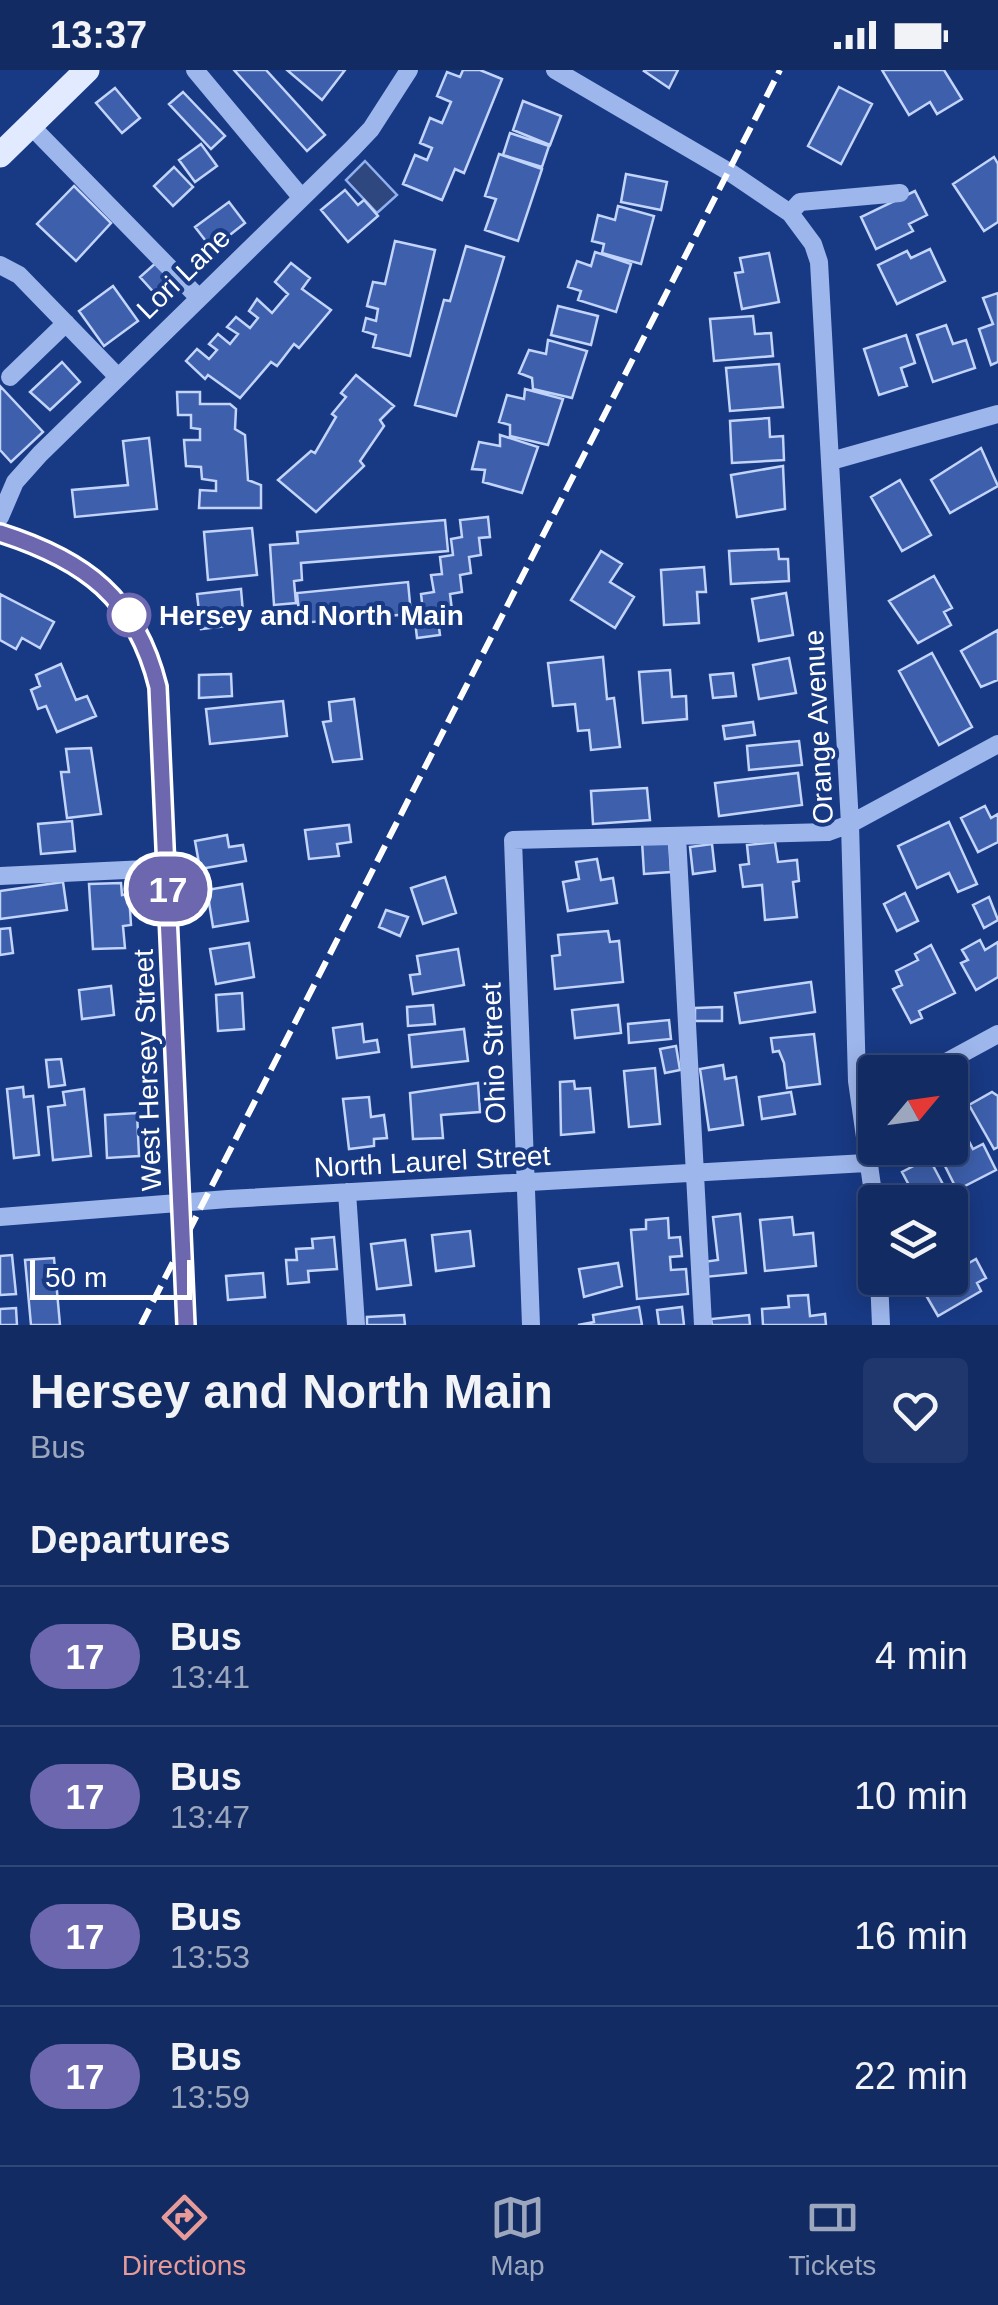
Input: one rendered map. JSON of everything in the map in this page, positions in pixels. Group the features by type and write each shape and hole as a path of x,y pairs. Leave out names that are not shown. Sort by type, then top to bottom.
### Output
{"main road":[{"path":"0,154 87,70"}],"street":[{"path":"195,70 301,197"},
{"name":"Lori Lane","path":"0,517 15,482 117,376 371,128 408,70"},
{"path":"554,70 732,174 790,214 800,202 900,192"},
{"path":"31,126 198,297"},
{"name":"Orange Avenue","path":"790,214 813,244 819,262 864,1055"},
{"path":"0,265 19,275 117,376"},
{"path":"10,376 66,323"},
{"path":"831,462 998,414"},
{"name":"West Hersey Street","path":"0,533 46,549 92,576 140,634 158,687 186,1325"},
{"path":"702,1325 678,836 828,832 850,824 998,744"},
{"name":"Ohio Street","path":"531,1325 514,840 678,836"},
{"path":"0,876 167,868"},
{"path":"959,1055 998,1034"},
{"name":"North Laurel Street","path":"0,1217 347,1192 858,1164"},
{"path":"347,1192 356,1325"},
{"path":"880,1295 881,1325"}],"water":[{"path":"365,161 397,195 377,213 346,180"}],"building":[{"path":"234,70 266,70 325,135 307,151"},
{"path":"287,70 345,70 322,100"},
{"path":"463,70 480,70 502,79 464,173 455,169 442,200 403,184 415,155 427,160 432,148 420,143 430,118 442,123 451,102 437,96 447,72 460,77"},
{"path":"645,70 678,70 669,88 644,71"},
{"path":"882,70 944,70 962,99 937,114 930,102 909,115"},
{"path":"839,87 872,104 841,164 808,146"},
{"path":"115,88 140,118 122,133 96,103"},
{"path":"183,92 225,136 211,149 169,104"},
{"path":"523,101 561,116 550,145 513,130"},
{"path":"510,133 549,146 542,167 503,155"},
{"path":"201,144 217,166 195,182 179,160"},
{"path":"499,154 542,169 518,241 485,230 496,199 485,196"},
{"path":"994,157 998,164 998,222 984,231 953,184"},
{"path":"174,167 193,187 173,206 154,186"},
{"path":"626,174 667,182 661,210 621,202"},
{"path":"74,186 111,223 76,261 37,224"},
{"path":"345,190 358,205 364,200 378,216 348,242 321,210"},
{"path":"915,191 927,215 909,224 913,231 876,249 861,217"},
{"path":"229,202 245,223 212,249 195,227"},
{"path":"618,206 654,216 641,264 602,253 604,244 592,241 598,215 615,220"},
{"path":"395,241 435,250 410,356 373,347 376,335 363,331 366,318 376,321 378,309 367,306 373,282 385,284"},
{"path":"466,246 504,257 456,416 415,405 444,300 450,301"},
{"path":"930,249 945,281 897,304 878,265 907,251 911,258"},
{"path":"595,252 631,264 616,312 578,300 581,291 568,287 577,261 591,266"},
{"path":"769,253 779,302 742,309 735,273 743,272 740,258"},
{"path":"158,261 176,280 158,297 140,277"},
{"path":"291,263 310,278 302,289 331,310 299,348 294,344 277,366 271,362 240,398 208,375 205,379 186,361 197,349 209,359 217,350 209,344 218,334 230,344 238,334 227,327 236,317 250,328 258,318 249,311 257,299 272,313 288,294 275,282"},
{"path":"113,286 138,321 104,346 79,311"},
{"path":"998,293 998,362 991,365 979,329 993,324 983,298"},
{"path":"558,306 598,316 591,345 551,335"},
{"path":"753,316 755,334 771,333 773,356 714,361 710,319"},
{"path":"946,325 953,344 966,340 975,368 933,382 917,335"},
{"path":"906,335 915,363 901,368 907,386 879,395 864,349"},
{"path":"548,340 587,351 572,398 533,389 532,378 519,373 529,350 546,354"},
{"path":"62,362 80,382 50,410 30,392"},
{"path":"779,364 783,407 730,411 726,368"},
{"path":"356,375 394,406 380,420 384,426 360,461 364,466 316,512 278,480 311,451 315,453 336,417 332,414 346,397 341,393"},
{"path":"0,386 43,432 11,462 0,450"},
{"path":"525,389 563,399 548,445 510,436 510,425 499,422 507,395 524,399"},
{"path":"177,392 200,392 200,404 230,404 236,409 235,429 245,435 248,480 261,485 261,508 199,508 200,490 216,491 216,481 202,479 201,467 186,466 184,440 200,440 200,429 191,428 191,415 178,415"},
{"path":"769,418 770,437 783,436 784,460 732,463 730,421"},
{"path":"500,435 538,447 522,493 483,482 485,470 472,469 479,442 500,446"},
{"path":"149,438 157,509 75,517 72,490 128,485 123,441"},
{"path":"981,448 998,486 950,513 931,480"},
{"path":"783,466 785,509 737,517 731,475"},
{"path":"900,480 931,535 902,551 871,497"},
{"path":"488,517 490,537 479,538 481,555 469,557 471,573 460,575 462,592 450,594 452,610 437,613 440,635 417,638 414,612 423,611 421,594 434,592 431,575 442,574 440,557 453,555 451,539 462,537 460,520"},
{"path":"445,520 448,551 301,563 302,580 294,581 296,603 274,605 270,545 298,543 297,532"},
{"path":"252,528 257,575 208,580 204,532"},
{"path":"778,549 779,559 788,559 789,581 731,584 729,551"},
{"path":"601,551 622,564 610,582 634,597 615,628 571,600"},
{"path":"704,567 706,592 697,592 699,623 664,625 661,570"},
{"path":"934,576 952,608 944,612 951,625 918,643 889,601"},
{"path":"408,582 411,614 300,623 297,593"},
{"path":"241,589 244,624 201,629 197,594"},
{"path":"786,593 793,635 759,641 752,599"},
{"path":"0,594 54,622 40,648 22,638 16,649 0,640"},
{"path":"998,630 998,680 981,687 961,651"},
{"path":"932,653 972,727 939,745 899,671"},
{"path":"603,657 607,699 614,698 620,747 591,750 589,730 578,731 575,704 553,706 548,663"},
{"path":"789,658 796,693 759,699 753,665"},
{"path":"61,664 76,700 87,696 96,716 57,732 46,706 38,709 31,690 40,686 36,675"},
{"path":"670,670 672,697 686,696 687,719 643,723 639,672"},
{"path":"733,673 736,696 713,698 710,675"},
{"path":"231,674 232,696 199,698 199,675"},
{"path":"354,699 362,759 333,762 323,722 331,721 329,702"},
{"path":"283,701 287,736 210,744 206,709"},
{"path":"753,722 755,735 725,739 723,726"},
{"path":"799,741 802,765 749,770 747,746"},
{"path":"91,748 101,814 67,818 61,772 69,772 66,749"},
{"path":"798,773 802,805 719,816 715,783"},
{"path":"647,788 650,820 593,824 591,791"},
{"path":"985,806 991,818 998,814 998,842 978,852 961,818"},
{"path":"72,821 75,851 41,854 38,824"},
{"path":"949,822 977,884 958,892 949,873 917,888 898,846"},
{"path":"349,825 351,842 337,844 339,856 309,859 305,830"},
{"path":"227,835 229,847 243,845 246,861 200,869 195,841"},
{"path":"669,840 671,872 644,874 642,841"},
{"path":"775,842 778,862 797,860 799,881 793,882 797,917 765,920 762,885 743,887 740,865 749,864 747,845"},
{"path":"712,844 715,871 693,874 690,847"},
{"path":"597,859 601,880 613,878 617,903 568,911 563,882 579,879 576,862"},
{"path":"445,877 456,913 423,924 411,888"},
{"path":"63,882 67,910 0,919 0,891"},
{"path":"121,883 122,895 129,894 131,925 123,926 125,948 93,949 89,884"},
{"path":"242,884 248,921 213,927 207,890"},
{"path":"905,893 918,921 897,931 884,904"},
{"path":"989,897 998,920 984,928 973,905"},
{"path":"386,910 408,917 400,936 379,927"},
{"path":"10,928 13,953 0,955 0,929"},
{"path":"608,931 610,942 619,941 623,982 555,989 552,956 560,955 558,935"},
{"path":"980,940 985,950 998,942 998,977 976,990 961,963 968,960 962,950"},
{"path":"249,943 254,977 216,984 210,949"},
{"path":"931,945 955,993 919,1011 922,1018 911,1023 893,989 902,985 896,971 918,960 915,954"},
{"path":"458,949 464,985 413,994 410,975 420,974 417,956"},
{"path":"811,982 815,1012 740,1023 735,993"},
{"path":"111,986 114,1015 82,1019 79,990"},
{"path":"242,993 244,1029 218,1031 216,995"},
{"path":"433,1005 435,1024 408,1026 407,1007"},
{"path":"618,1005 621,1033 575,1038 572,1010"},
{"path":"722,1007 722,1021 695,1021 695,1008"},
{"path":"669,1020 671,1039 629,1043 628,1024"},
{"path":"362,1024 364,1042 377,1040 379,1052 337,1058 333,1028"},
{"path":"464,1029 468,1061 412,1067 409,1035"},
{"path":"814,1034 820,1084 787,1088 784,1063 779,1051 773,1052 771,1038"},
{"path":"676,1046 680,1070 665,1073 660,1049"},
{"path":"61,1059 65,1085 49,1087 46,1060"},
{"path":"723,1065 725,1079 736,1077 743,1125 709,1130 700,1069"},
{"path":"655,1068 660,1124 629,1127 624,1071"},
{"path":"574,1081 575,1089 590,1088 594,1132 561,1135 560,1082"},
{"path":"478,1083 480,1112 441,1115 443,1138 413,1139 410,1093"},
{"path":"23,1087 24,1097 33,1096 39,1155 14,1158 7,1089"},
{"path":"84,1089 91,1156 53,1160 48,1107 65,1105 63,1092"},
{"path":"791,1092 795,1114 762,1119 759,1097"},
{"path":"992,1092 998,1096 998,1147 994,1149 969,1105"},
{"path":"369,1097 371,1117 384,1115 387,1138 374,1139 374,1146 349,1149 343,1099"},
{"path":"137,1113 139,1156 107,1158 105,1115"},
{"path":"968,1140 973,1149 983,1144 996,1170 967,1185 954,1185 944,1165 968,1165"},
{"path":"916,1165 933,1165 943,1185 909,1185 902,1172"},
{"path":"740,1214 746,1273 705,1277 703,1262 718,1260 713,1217"},
{"path":"792,1217 794,1235 813,1233 816,1266 765,1271 760,1220"},
{"path":"668,1218 669,1238 680,1237 682,1256 670,1257 671,1270 686,1269 688,1294 637,1299 631,1230 646,1229 646,1220"},
{"path":"470,1231 474,1266 436,1271 432,1235"},
{"path":"334,1237 337,1269 308,1271 309,1282 288,1284 286,1260 297,1260 296,1249 313,1248 312,1239"},
{"path":"405,1240 411,1285 377,1289 371,1244"},
{"path":"12,1255 16,1294 0,1295 0,1256"},
{"path":"54,1258 60,1325 31,1325 25,1260"},
{"path":"976,1259 986,1278 977,1283 981,1291 938,1316 926,1295 968,1295 968,1263"},
{"path":"618,1263 622,1286 584,1297 579,1269"},
{"path":"263,1273 265,1297 228,1300 226,1276"},
{"path":"808,1295 810,1316 825,1314 826,1325 763,1325 762,1309 789,1307 788,1296"},
{"path":"639,1307 642,1325 578,1325 594,1322 593,1315"},
{"path":"682,1307 684,1325 659,1325 657,1310"},
{"path":"16,1308 17,1325 0,1325 0,1309"},
{"path":"404,1315 405,1325 367,1325 367,1317"},
{"path":"749,1315 750,1325 712,1325 711,1319"}],"railway":[{"path":"141,1325 780,70"}],"bus line":[{"name":"17","path":"0,533 73,563 111,594 140,634 158,687 186,1325"}],"place":[{"name":"Hersey and North Main","path":"129,615"}]}
